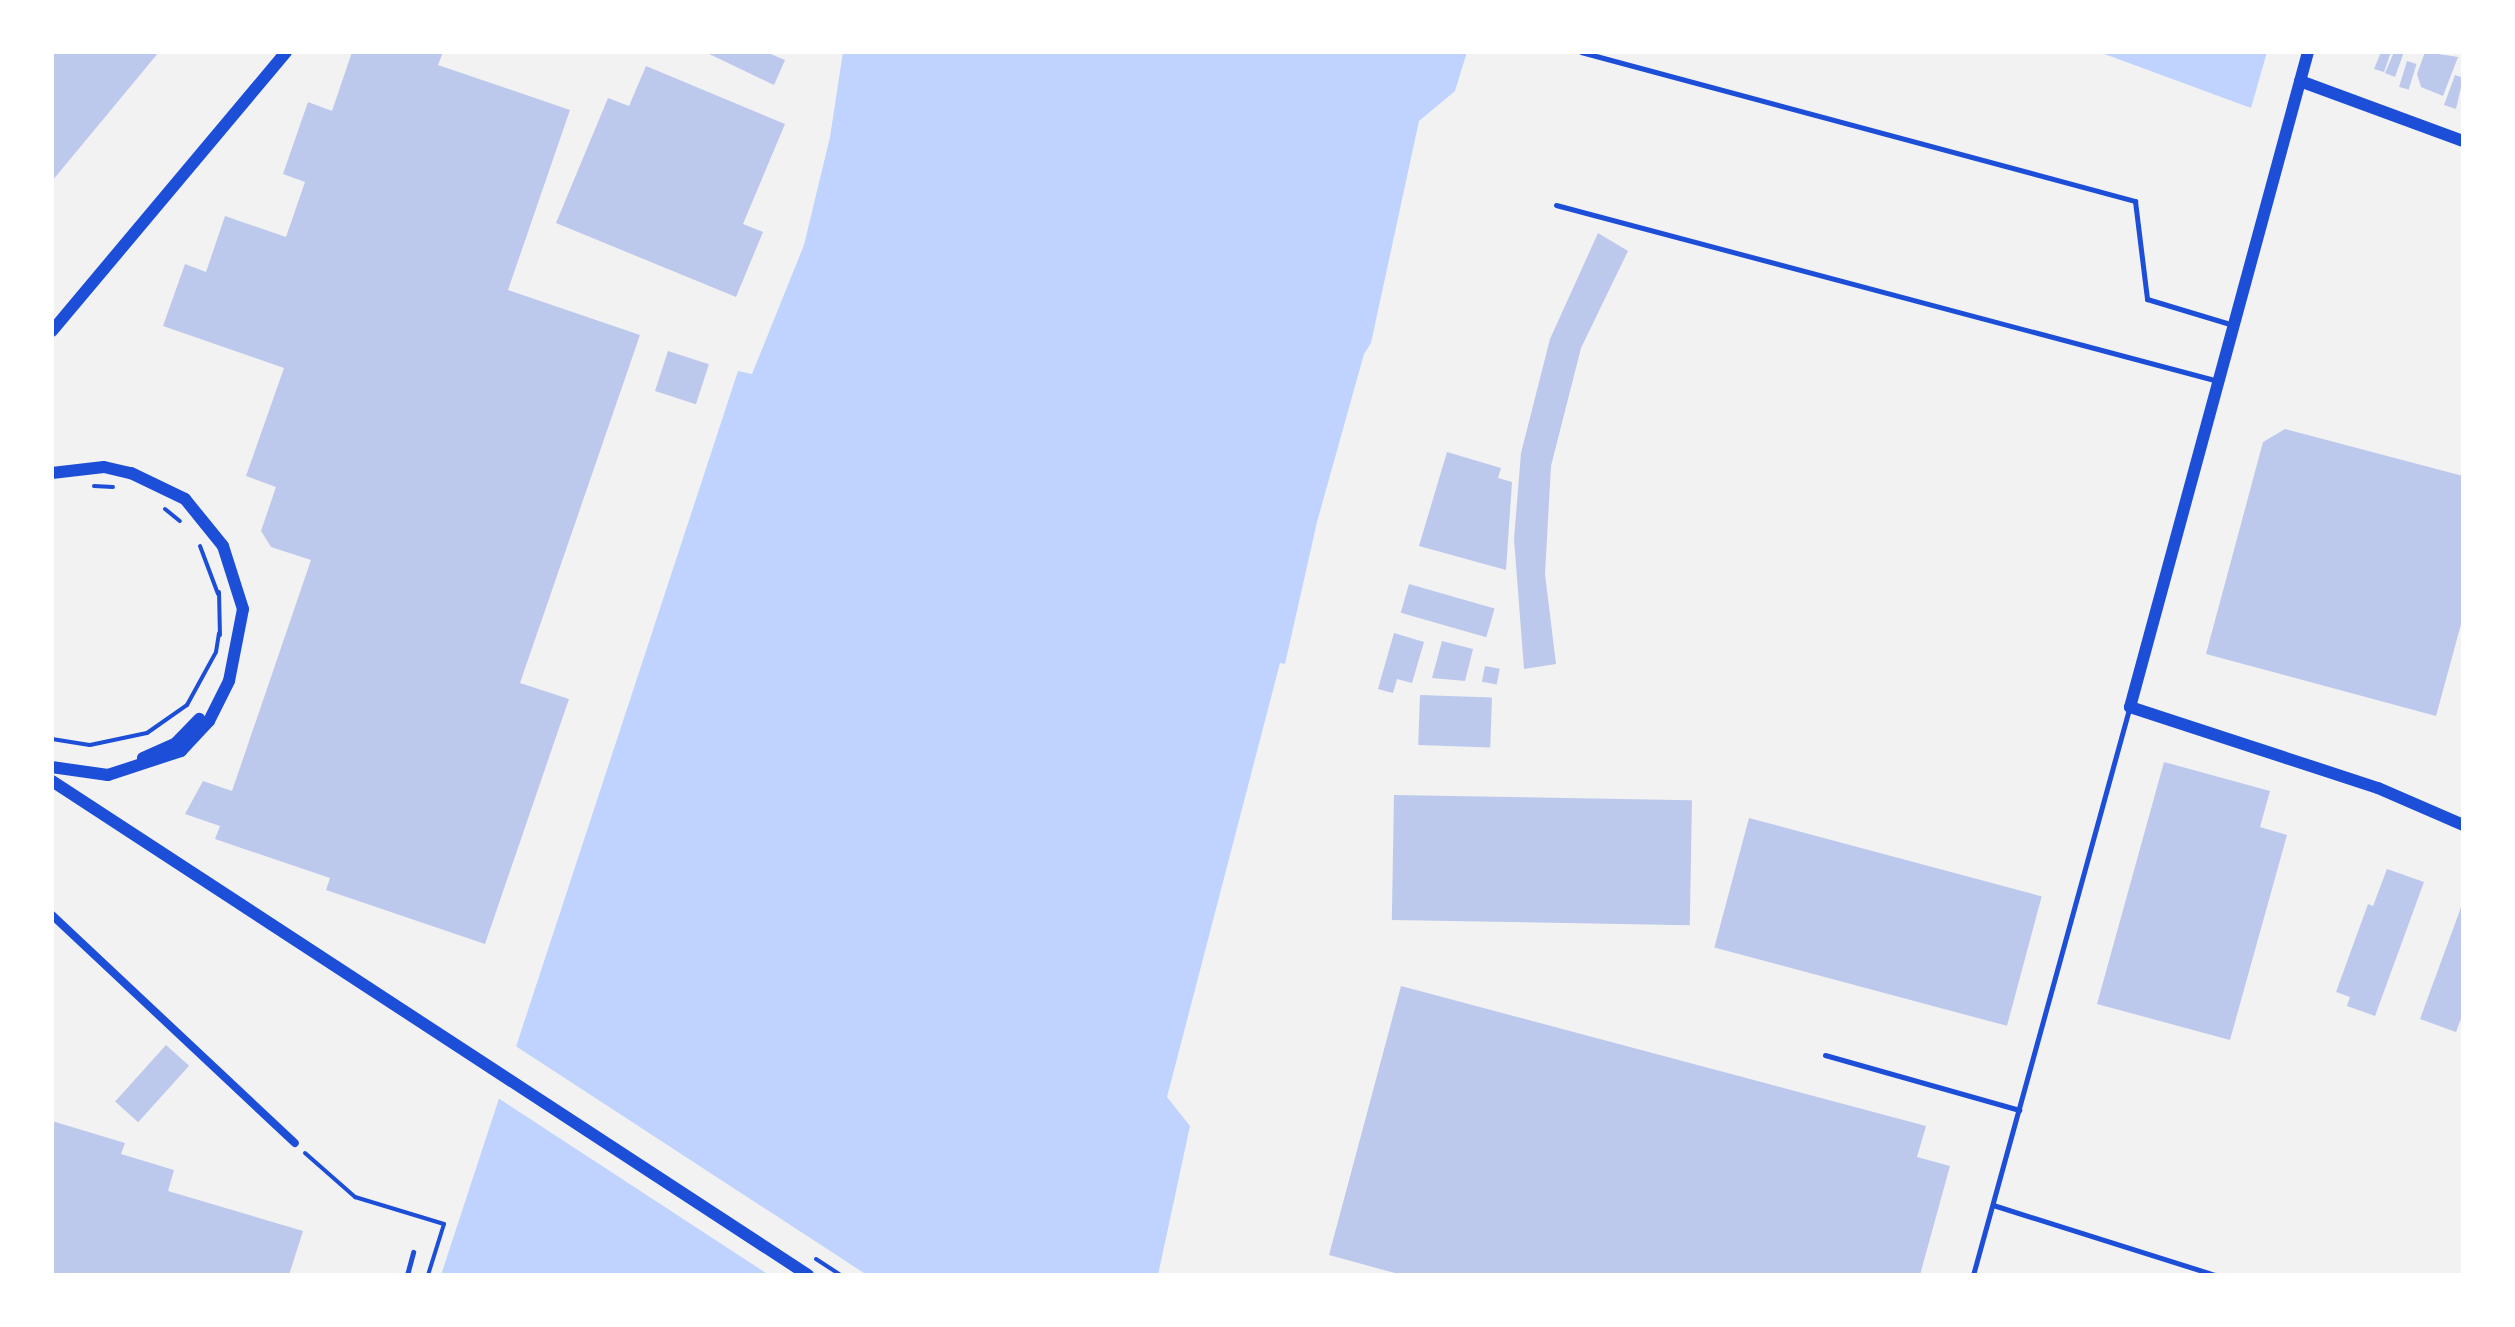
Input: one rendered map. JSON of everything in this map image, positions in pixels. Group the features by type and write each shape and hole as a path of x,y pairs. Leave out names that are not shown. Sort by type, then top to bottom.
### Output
{"street":[{"path":"52,331 286,52"},
{"path":"2308,52 2130,707 2378,788 2463,825"},
{"path":"2300,81 2463,141"},
{"path":"52,469 98,460 126,466 180,493 218,539 234,578 237,620 220,682 204,714 175,744 103,768 52,765"},
{"path":"52,469 104,467 131,473 185,499 223,546 243,609 229,681 209,721 181,751 108,775 52,765"},
{"path":"52,781 808,1275"},
{"path":"52,915 295,1143"}],"lane":[{"path":"1581,52 2135,201 2147,299 2234,326"},
{"path":"1556,205 2219,381"},
{"path":"1973,1275 2130,707"},
{"path":"1825,1055 2019,1110"},
{"path":"1993,1205 2215,1275"},
{"path":"407,1275 413,1252"}],"path":[{"path":"88,484 124,489"},
{"path":"155,502 184,524"},
{"path":"52,738 90,744 134,737 160,725 194,694 215,654 221,622 216,581 198,540 218,592 218,637 194,694 160,724"},
{"path":"318,1165 355,1197 444,1224 428,1275"}],"water":[{"path":"843,52 1467,52 1455,91 1419,121 1371,343 1364,354 1317,522 1285,664 1280,663 1167,1097 1190,1126 1158,1275 441,1275 738,371 752,374 804,245 830,137"},
{"path":"2099,52 2267,52 2251,108"}],"pier":[{"path":"511,1043 867,1275 769,1275 495,1096"}],"building":[{"path":"52,52 159,52 52,181"},
{"path":"352,52 443,52 438,65 570,110 508,290 640,335 520,683 569,699 485,944 326,890 330,878 215,839 220,826 185,814 203,781 232,791 311,560 271,547 261,531 276,487 246,476 284,368 163,326 185,264 206,272 225,216 286,237 305,182 283,174 308,102 332,111"},
{"path":"705,52 766,52 785,60 774,85"},
{"path":"2381,52 2391,52 2384,72 2374,69"},
{"path":"2394,52 2404,52 2395,77 2385,73"},
{"path":"2425,52 2458,57 2443,96 2421,87 2417,74"},
{"path":"2407,61 2417,64 2409,90 2399,87"},
{"path":"646,66 785,124 743,224 763,232 736,297 556,223 608,98 629,106"},
{"path":"2455,75 2463,78 2456,109 2444,105"},
{"path":"1598,233 1628,251 1581,348 1551,466 1545,574 1556,664 1524,669 1514,539 1521,453 1550,339"},
{"path":"668,351 709,364 696,404 655,391"},
{"path":"2285,429 2463,476 2463,617 2436,716 2206,654 2263,442"},
{"path":"1447,452 1501,468 1498,478 1512,482 1506,570 1419,546"},
{"path":"1409,584 1495,609 1486,637 1401,613"},
{"path":"1394,633 1424,642 1412,683 1397,679 1393,693 1378,689"},
{"path":"1442,641 1473,649 1465,681 1432,678"},
{"path":"1485,666 1500,669 1497,685 1482,682"},
{"path":"1420,695 1492,698 1490,747 1418,745"},
{"path":"2164,762 2270,791 2260,827 2287,835 2230,1040 2097,1004"},
{"path":"1394,795 1692,800 1690,925 1392,920"},
{"path":"1749,818 2042,896 2007,1026 1714,947"},
{"path":"2387,869 2424,882 2375,1016 2347,1006 2350,997 2336,992 2368,904 2373,906"},
{"path":"2463,902 2463,1013 2456,1032 2420,1019"},
{"path":"1401,986 1926,1126 1917,1157 1950,1166 1920,1275 1402,1275 1329,1255"},
{"path":"166,1045 189,1066 138,1122 115,1101"},
{"path":"52,1121 125,1143 121,1154 174,1170 168,1191 303,1231 289,1275 52,1275"}]}
